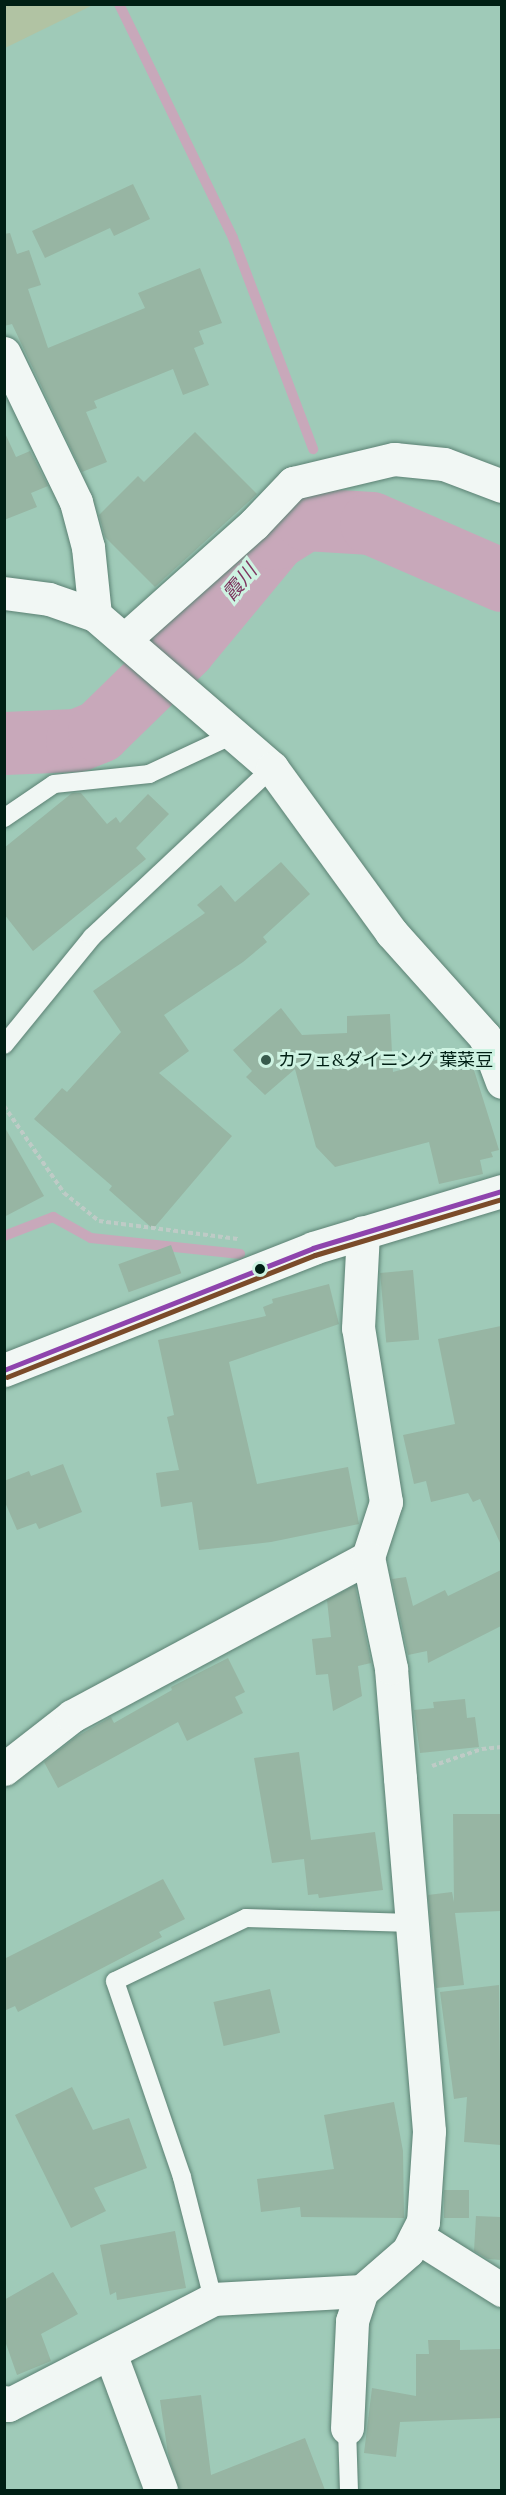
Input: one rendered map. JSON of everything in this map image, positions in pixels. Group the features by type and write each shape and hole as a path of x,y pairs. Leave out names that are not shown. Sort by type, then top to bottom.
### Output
{"street":[{"path":"4,353 76,502 88,547 95,615"},
{"path":"130,643 254,524 293,483 394,459 444,464 501,486"},
{"path":"4,593 49,599 95,615 226,725 272,768 391,932 493,1033 501,1082"},
{"path":"4,1370 363,1232 500,1196"},
{"path":"347,2428 352,2321 362,2291 408,2251 423,2222 429,2131 391,1668 368,1557 386,1502 358,1328 363,1232"},
{"path":"4,1769 72,1716 368,1557"},
{"path":"416,2236 501,2290"},
{"path":"4,2402 8,2405 213,2300 362,2291"},
{"path":"110,2353 161,2490"}],"lane":[{"path":"4,818 54,784 149,774 226,725"},
{"path":"4,1045 92,937 272,768"},
{"path":"213,2300 182,2177 115,1981 246,1918 412,1923"},
{"path":"347,2428 349,2490"}],"path":[{"path":"4,1106 64,1193 99,1221 245,1240"},
{"path":"400,1778 482,1749 501,1747"}],"green space":[{"path":"5,4 93,4 93,5 5,48"}],"building":[{"path":"133,184 150,219 114,236 110,228 45,258 32,231"},
{"path":"10,233 17,254 29,250 41,285 28,289 48,348 145,308 138,293 200,268 222,323 199,331 204,344 194,348 209,385 183,395 173,369 94,401 97,408 86,412 107,462 82,472 12,324 4,326 4,234"},
{"path":"4,431 16,457 30,451 48,486 31,493 37,507 4,520"},
{"path":"195,432 257,494 155,587 105,537 99,515 138,476 144,482"},
{"path":"72,793 81,793 107,824 116,817 120,823 148,794 169,814 136,848 146,859 33,951 4,914 4,848"},
{"path":"281,862 310,894 263,937 267,942 243,962 164,1015 189,1051 159,1073 232,1136 153,1229 109,1190 112,1186 34,1119 62,1088 67,1092 121,1032 93,991 205,913 197,905 221,885 235,902"},
{"path":"281,1008 302,1035 347,1033 347,1016 390,1014 393,1072 468,1051 499,1150 491,1152 493,1157 480,1160 483,1174 439,1184 429,1142 335,1167 316,1147 295,1069 265,1095 246,1077 252,1071 233,1050"},
{"path":"4,1126 44,1196 4,1217"},
{"path":"171,1245 181,1273 129,1292 118,1264"},
{"path":"413,1270 419,1340 386,1343 380,1273"},
{"path":"329,1284 339,1324 229,1362 257,1484 348,1467 359,1524 271,1542 199,1550 192,1502 161,1507 156,1473 179,1470 167,1417 174,1415 158,1340 266,1316 263,1307 273,1303 272,1299"},
{"path":"501,1326 501,1545 480,1499 473,1502 468,1493 431,1502 426,1481 414,1484 403,1435 455,1424 438,1339"},
{"path":"63,1464 82,1512 39,1529 36,1523 17,1530 4,1500 4,1481 29,1471 31,1476"},
{"path":"501,1570 501,1626 428,1663 427,1651 408,1655 392,1579 406,1577 413,1606 445,1590 448,1596"},
{"path":"355,1585 371,1663 358,1666 362,1696 333,1711 328,1674 316,1675 312,1639 331,1637 327,1600"},
{"path":"228,1658 245,1692 235,1697 243,1713 187,1741 178,1722 58,1788 44,1762 76,1737 111,1717 114,1723 172,1690 171,1687"},
{"path":"465,1699 467,1718 475,1717 479,1747 420,1753 414,1710 434,1708 433,1702"},
{"path":"299,1752 311,1840 375,1832 383,1890 319,1898 318,1894 308,1895 304,1859 272,1863 254,1758"},
{"path":"453,1814 501,1814 501,1911 455,1913 464,1985 436,1988 428,1895 452,1892 454,1902"},
{"path":"163,1879 185,1919 159,1932 162,1937 18,2012 15,2006 4,2011 4,1959"},
{"path":"499,1985 501,2145 464,2142 467,2097 454,2099 440,1992"},
{"path":"270,1989 280,2033 224,2046 213,2002"},
{"path":"72,2087 93,2130 129,2118 147,2168 94,2188 106,2211 71,2228 15,2115"},
{"path":"394,2102 403,2151 404,2218 301,2217 300,2207 261,2212 257,2179 334,2169 324,2115"},
{"path":"444,2190 469,2190 469,2218 444,2218"},
{"path":"476,2216 501,2217 501,2260 488,2259 474,2251"},
{"path":"175,2231 186,2288 117,2300 116,2292 110,2295 100,2245"},
{"path":"53,2272 78,2314 41,2334 51,2361 17,2375 4,2338 4,2300"},
{"path":"428,2340 460,2340 460,2350 501,2349 501,2418 400,2422 396,2457 364,2453 372,2388 416,2396 416,2354 429,2354"},
{"path":"201,2395 211,2475 305,2438 325,2490 179,2490 168,2454 160,2400"}],"waterway":[{"path":"119,4 233,238 313,449"},
{"path":"333,503 340,520"},
{"name":"霞川","path":"4,743 77,740 99,731 184,648 275,538 306,519 371,523 502,580"},
{"path":"4,1236 53,1217 91,1238 240,1254"}],"transit line":[{"path":"4,1370 313,1248 502,1191"},
{"path":"7,1377 315,1255 502,1199"}],"place":[{"name":"カフェ&ダイニング 葉菜豆","path":"266,1060"}]}
